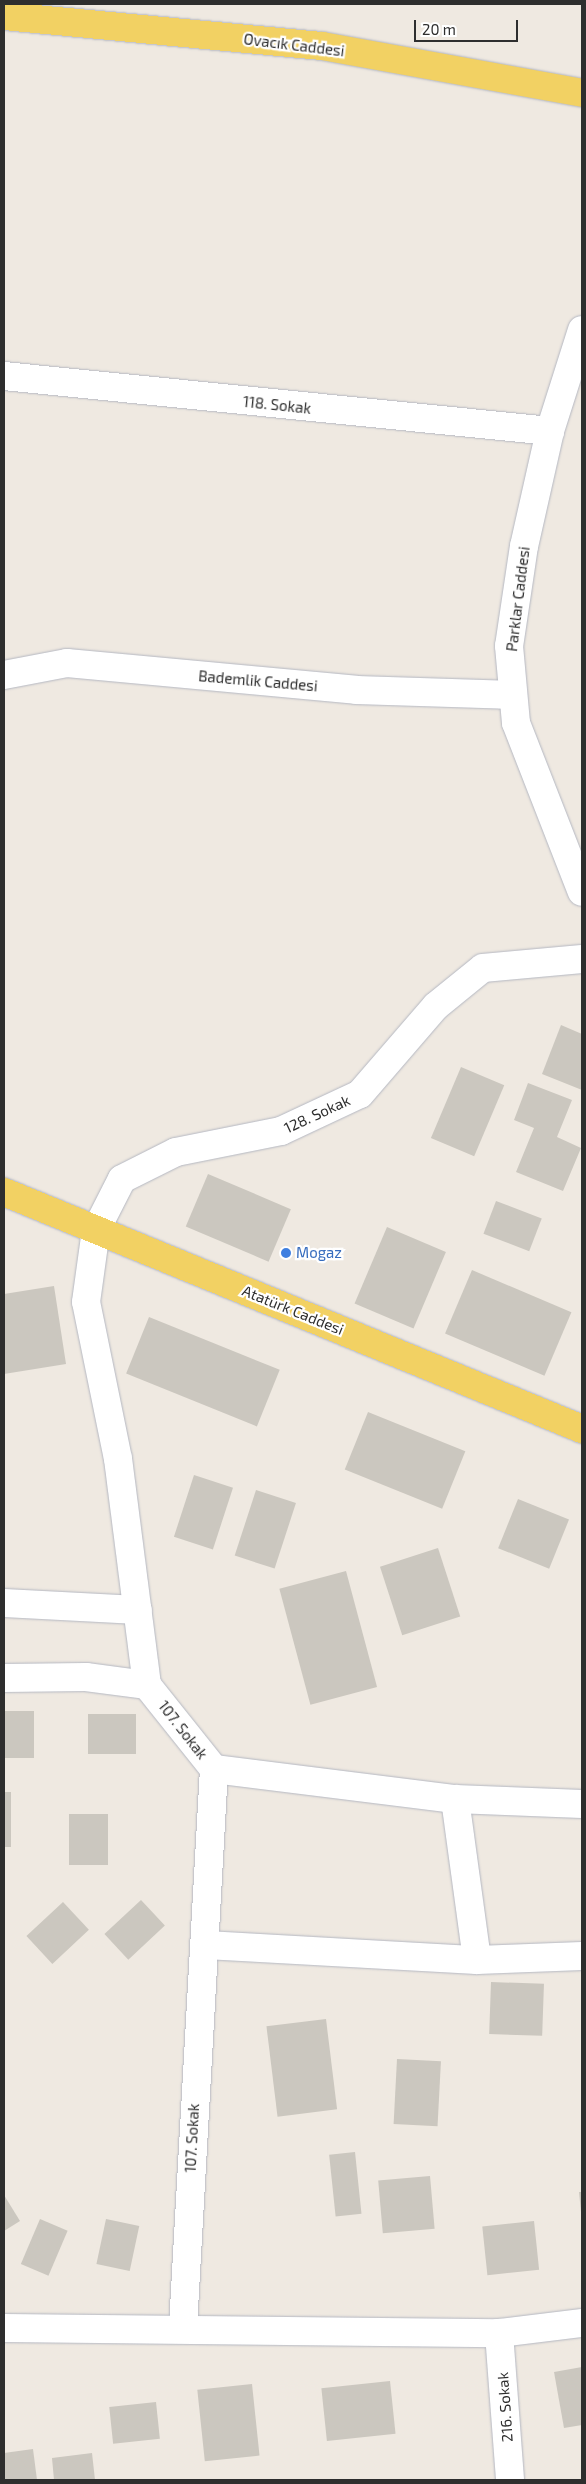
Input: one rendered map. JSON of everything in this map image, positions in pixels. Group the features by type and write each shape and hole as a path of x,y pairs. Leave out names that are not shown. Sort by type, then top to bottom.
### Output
{"main road":[{"name":"Ovacık Caddesi","path":"4,16 322,46 582,93"},
{"name":"Atatürk Caddesi","path":"4,1192 582,1429"}],"street":[{"name":"Parklar Caddesi","path":"582,330 550,431 524,546 509,646 516,723 582,892"},
{"name":"118. Sokak","path":"4,376 550,431"},
{"name":"Bademlik Caddesi","path":"4,675 67,663 356,690 513,695"},
{"name":"128. Sokak","path":"96,1230 122,1179 176,1152 281,1131 360,1094 436,1006 483,968 582,959"},
{"path":"4,1678 86,1677 147,1685 118,1459 86,1302 96,1230"},
{"path":"4,1603 138,1610"},
{"name":"107. Sokak","path":"147,1685 214,1770 206,1946 196,2048 183,2326"},
{"path":"214,1770 455,1799 582,1804"},
{"path":"455,1799 477,1960"},
{"path":"206,1946 477,1960 582,1956"},
{"path":"4,2328 183,2326 499,2333 582,2323"},
{"name":"216. Sokak","path":"499,2333 510,2480"}],"building":[{"path":"561,1025 582,1034 582,1090 542,1074"},
{"path":"461,1067 504,1085 474,1156 431,1138"},
{"path":"528,1083 572,1100 557,1137 581,1148 563,1191 516,1172 534,1128 514,1120"},
{"path":"208,1174 291,1209 269,1262 186,1226"},
{"path":"496,1201 542,1219 529,1251 483,1234"},
{"path":"387,1227 446,1252 413,1328 355,1303"},
{"path":"472,1270 571,1312 544,1376 445,1334"},
{"path":"54,1286 66,1364 4,1374 4,1294"},
{"path":"149,1317 280,1370 257,1426 126,1374"},
{"path":"368,1412 465,1451 442,1509 345,1469"},
{"path":"194,1475 233,1488 213,1549 174,1537"},
{"path":"256,1490 296,1503 275,1569 235,1556"},
{"path":"518,1499 569,1520 549,1569 498,1548"},
{"path":"438,1548 460,1616 402,1635 380,1567"},
{"path":"346,1571 377,1687 310,1705 279,1589"},
{"path":"4,1711 34,1711 34,1758 4,1758"},
{"path":"88,1714 136,1714 136,1754 88,1754"},
{"path":"4,1792 11,1792 11,1847 4,1847"},
{"path":"69,1814 108,1814 108,1865 69,1865"},
{"path":"141,1900 165,1926 128,1960 104,1934"},
{"path":"63,1902 89,1930 52,1964 26,1936"},
{"path":"491,1982 544,1984 542,2036 489,2034"},
{"path":"326,2019 337,2109 278,2117 266,2026"},
{"path":"397,2059 441,2061 438,2126 394,2124"},
{"path":"355,2152 361,2214 336,2216 329,2155"},
{"path":"430,2176 435,2229 383,2233 378,2181"},
{"path":"579,2192 582,2192 582,2212 581,2212"},
{"path":"4,2195 20,2221 4,2231"},
{"path":"40,2219 68,2231 48,2276 21,2264"},
{"path":"106,2219 139,2226 130,2271 96,2264"},
{"path":"534,2221 539,2270 487,2275 482,2226"},
{"path":"582,2367 582,2425 564,2428 554,2372"},
{"path":"390,2381 396,2434 327,2441 321,2388"},
{"path":"252,2384 260,2456 205,2461 197,2390"},
{"path":"156,2402 160,2439 113,2444 109,2407"},
{"path":"33,2449 37,2480 4,2480 4,2453"},
{"path":"92,2453 95,2480 54,2480 52,2458"}],"place":[{"name":"Mogaz","path":"286,1253"}]}
